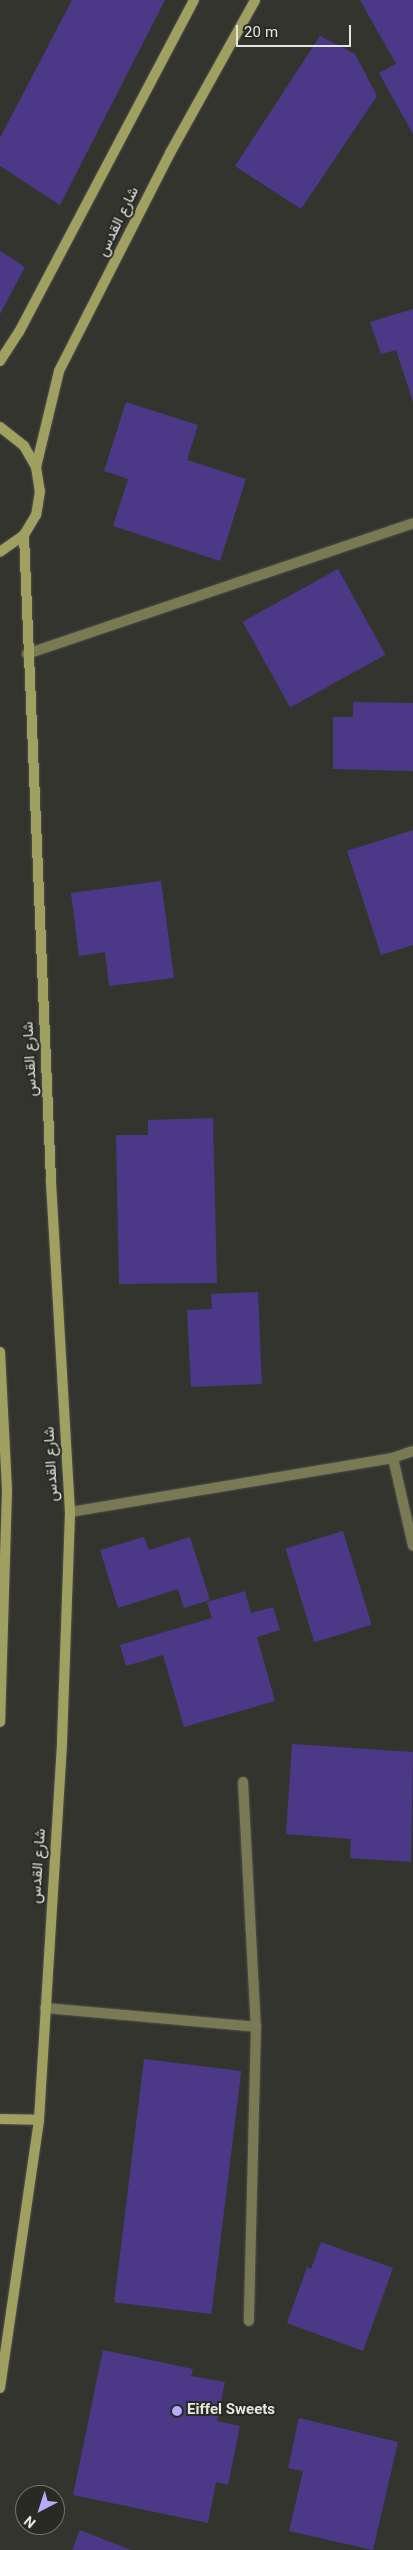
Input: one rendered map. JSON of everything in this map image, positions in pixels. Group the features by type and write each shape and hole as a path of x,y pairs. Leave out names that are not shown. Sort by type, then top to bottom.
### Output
{"main road":[{"path":"0,360 19,332 194,0"},
{"name":"شارع القدس","path":"36,467 59,371 170,153 255,0"},
{"path":"0,428 24,446 36,467 40,491 37,507 24,535 0,552"},
{"name":"شارع القدس","path":"0,2388 38,2120 62,1742 70,1512 27,654 24,535"},
{"path":"0,1352 7,1490 2,1580 0,1722"},
{"path":"0,2119 38,2120"}],"street":[{"path":"27,654 413,523"},
{"path":"70,1512 392,1458 413,1451"},
{"path":"392,1458 413,1546"},
{"path":"243,1782 256,2027 249,2321"},
{"path":"46,2008 256,2027"}],"building":[{"path":"72,0 165,0 60,205 0,166 0,138"},
{"path":"360,0 413,0 413,134 379,73 396,64"},
{"path":"320,36 355,54 377,96 301,209 235,166"},
{"path":"0,251 25,267 0,314"},
{"path":"413,309 413,402 396,350 381,354 370,322"},
{"path":"126,402 198,425 187,460 246,479 220,561 113,526 128,479 104,471"},
{"path":"338,569 386,655 290,708 243,622"},
{"path":"353,702 413,703 413,771 333,769 333,717 353,717"},
{"path":"413,830 413,945 381,955 347,851"},
{"path":"161,881 174,978 109,986 105,952 79,956 71,893"},
{"path":"213,1118 217,1283 119,1284 116,1135 148,1135 148,1120"},
{"path":"258,1292 262,1384 191,1387 187,1310 212,1309 211,1294"},
{"path":"343,1531 372,1625 314,1642 286,1549"},
{"path":"144,1537 149,1550 190,1537 210,1600 184,1608 178,1589 118,1608 100,1550"},
{"path":"245,1591 251,1613 273,1607 280,1630 257,1637 275,1701 184,1727 163,1655 126,1666 120,1645 212,1618 207,1602"},
{"path":"292,1744 413,1752 411,1862 350,1858 351,1839 286,1834"},
{"path":"144,2059 241,2071 211,2314 114,2302"},
{"path":"321,2242 393,2268 363,2351 287,2323 307,2267 311,2269"},
{"path":"103,2350 193,2369 191,2376 225,2382 217,2421 240,2426 228,2485 216,2482 208,2523 73,2495"},
{"path":"299,2418 398,2442 373,2550 289,2531 303,2471 288,2468"},
{"path":"80,2530 131,2550 72,2550"}],"place":[{"name":"Eiffel Sweets","path":"177,2411"}]}
